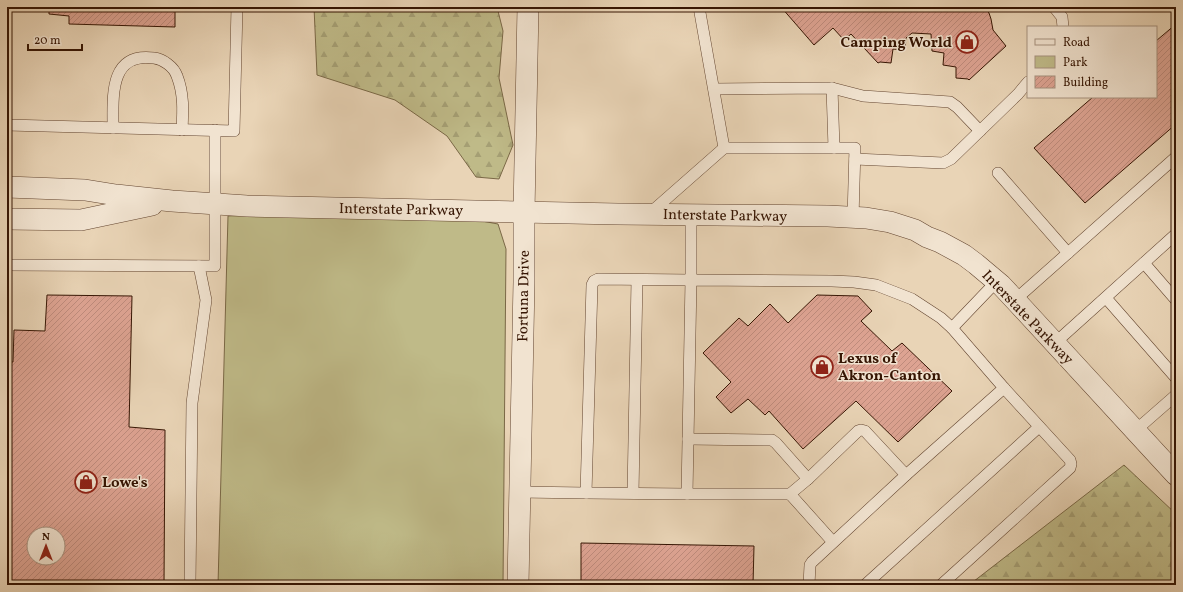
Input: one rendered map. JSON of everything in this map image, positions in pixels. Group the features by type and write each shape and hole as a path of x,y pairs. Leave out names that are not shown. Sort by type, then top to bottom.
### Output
{"street":[{"name":"Fortuna Drive","path":"518,585 528,7"},
{"name":"Interstate Parkway","path":"7,188 85,190 172,201 247,206 524,212 828,216 890,222 915,230 964,255 996,282 1015,300 1176,475"},
{"name":"Interstate Parkway","path":"7,219 80,220 172,201"}],"lane":[{"path":"7,125 234,131 237,7"},
{"path":"698,7 724,148"},
{"path":"1054,7 1062,17 1063,26"},
{"path":"113,128 114,91 120,72 129,61 144,56 159,58 170,66 177,74 183,94 182,130"},
{"path":"855,159 943,163 951,159 1018,94 1027,83"},
{"path":"714,89 832,88 863,96 950,102 957,107 980,131"},
{"path":"832,88 834,148"},
{"path":"7,265 216,266 215,130"},
{"path":"648,214 724,148 855,148 853,218"},
{"path":"1015,300 1176,157"},
{"path":"998,173 1068,253"},
{"path":"687,494 691,280 690,214"},
{"path":"1055,343 1176,234"},
{"path":"1144,263 1176,300"},
{"path":"190,585 192,403 206,300 199,266"},
{"path":"586,493 592,284 594,281 598,279 832,281 876,285 912,299 941,318 952,328 1004,388 1070,460 1071,464 1070,468 941,585"},
{"path":"633,493 637,280"},
{"path":"952,328 996,282"},
{"path":"1106,298 1176,378"},
{"path":"809,585 810,565 812,562 906,475 1004,388"},
{"path":"1136,430 1176,395"},
{"path":"865,585 1040,427"},
{"path":"520,492 790,494 808,479 858,431 861,430 865,431 906,475"},
{"path":"688,439 772,440 808,479"},
{"path":"790,494 833,542"}],"green space":[{"path":"314,7 497,7 503,31 499,78 513,145 499,179 476,177 447,136 395,100 317,75"},
{"path":"297,213 471,219 498,224 506,249 503,585 218,585 228,216"},
{"path":"1124,465 1176,514 1176,585 969,585"}],"building":[{"path":"49,7 175,7 175,27 69,24 69,16 49,14"},
{"name":"Camping World","path":"781,7 984,7 989,13 993,30 1006,46 969,80 956,78 956,67 943,65 944,53 932,51 931,34 912,33 906,38 905,50 893,49 891,63 878,63 851,34 844,40 833,28 814,45"},
{"path":"1176,24 1176,124 1085,203 1034,148 1092,98 1157,98 1157,40"},
{"name":"Lowe's","path":"47,295 132,296 129,427 165,430 164,585 7,585 7,362 13,362 14,330 45,331"},
{"name":"Lexus of Akron-Canton","path":"817,295 858,296 872,311 861,321 892,351 902,343 952,391 898,442 856,401 803,449 769,411 765,415 748,399 731,413 716,397 731,382 703,353 739,318 748,326 770,304 788,323"},
{"path":"581,543 754,546 753,585 581,585"}],"place":[{"name":"Camping World","path":"967,42"},
{"name":"Lexus of Akron-Canton","path":"822,367"},
{"name":"Lowe's","path":"86,482"}]}
